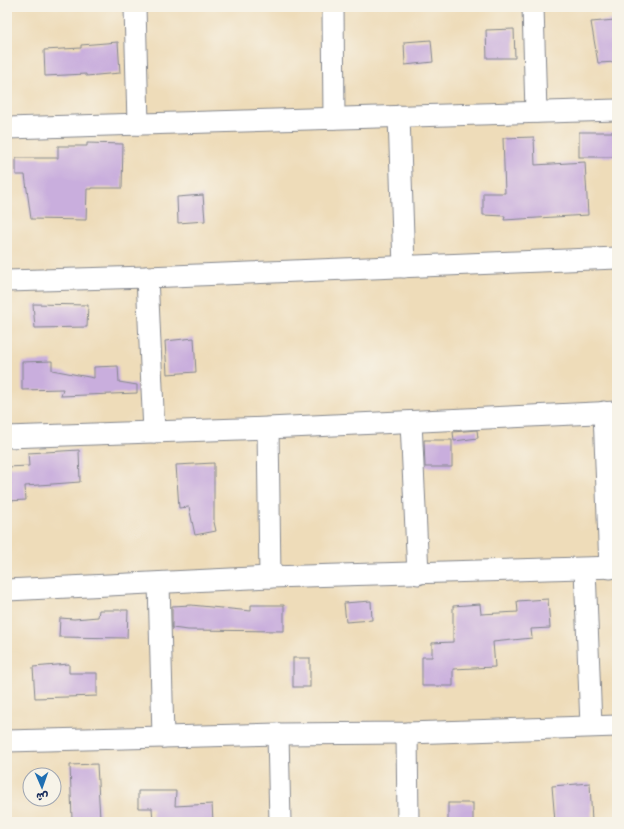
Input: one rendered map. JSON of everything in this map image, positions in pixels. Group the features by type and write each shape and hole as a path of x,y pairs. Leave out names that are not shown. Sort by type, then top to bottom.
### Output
{"street":[{"path":"135,7 138,124"},
{"path":"332,7 334,118"},
{"path":"533,7 536,112"},
{"path":"7,128 617,110"},
{"path":"399,116 404,267"},
{"path":"7,281 147,277 617,258"},
{"path":"147,277 154,432"},
{"path":"7,437 268,428 610,412 613,568 270,577 7,590"},
{"path":"411,422 418,574"},
{"path":"268,428 270,577"},
{"path":"585,569 591,726"},
{"path":"158,583 163,737"},
{"path":"7,741 278,734 407,733 617,726"},
{"path":"407,733 408,822"},
{"path":"278,734 280,822"}],"building":[{"path":"615,20 617,62 598,63 591,22"},
{"path":"514,29 515,58 487,58 486,30"},
{"path":"431,40 433,62 405,65 404,42"},
{"path":"118,42 120,73 86,76 86,74 45,76 44,50 81,48 81,45"},
{"path":"579,132 617,132 617,157 579,157"},
{"path":"534,137 535,165 585,162 588,215 504,220 505,216 483,215 483,193 505,193 503,138"},
{"path":"87,143 123,144 122,188 87,189 86,220 31,219 25,175 16,175 16,158 58,158 58,146 87,146"},
{"path":"203,195 205,221 178,223 177,197"},
{"path":"33,304 88,305 87,327 35,328"},
{"path":"194,338 196,372 167,374 165,341"},
{"path":"52,361 52,370 94,378 94,367 118,366 119,382 137,385 137,393 61,396 63,389 22,390 22,362"},
{"path":"477,430 478,438 454,441 453,432"},
{"path":"424,440 452,440 452,467 425,467"},
{"path":"79,450 80,482 25,486 26,500 7,501 7,467 29,466 28,453"},
{"path":"214,463 214,522 216,531 195,535 189,507 179,508 176,465"},
{"path":"548,599 550,628 531,629 532,638 493,642 495,667 453,669 453,686 422,686 422,657 432,657 432,643 453,642 453,606 480,604 481,614 518,612 517,601"},
{"path":"371,601 372,620 346,622 344,603"},
{"path":"191,605 251,611 251,605 284,605 284,631 188,630 172,628 172,606"},
{"path":"99,610 128,610 127,638 59,637 60,618 74,619 98,617"},
{"path":"293,658 310,658 310,687 293,687"},
{"path":"69,664 69,673 97,673 97,696 35,698 33,667"},
{"path":"97,764 100,819 72,820 70,765"},
{"path":"590,783 592,822 555,822 552,786"},
{"path":"138,791 176,791 175,806 212,804 213,822 153,822 152,808 138,808"},
{"path":"448,803 473,803 473,822 448,822"}]}
